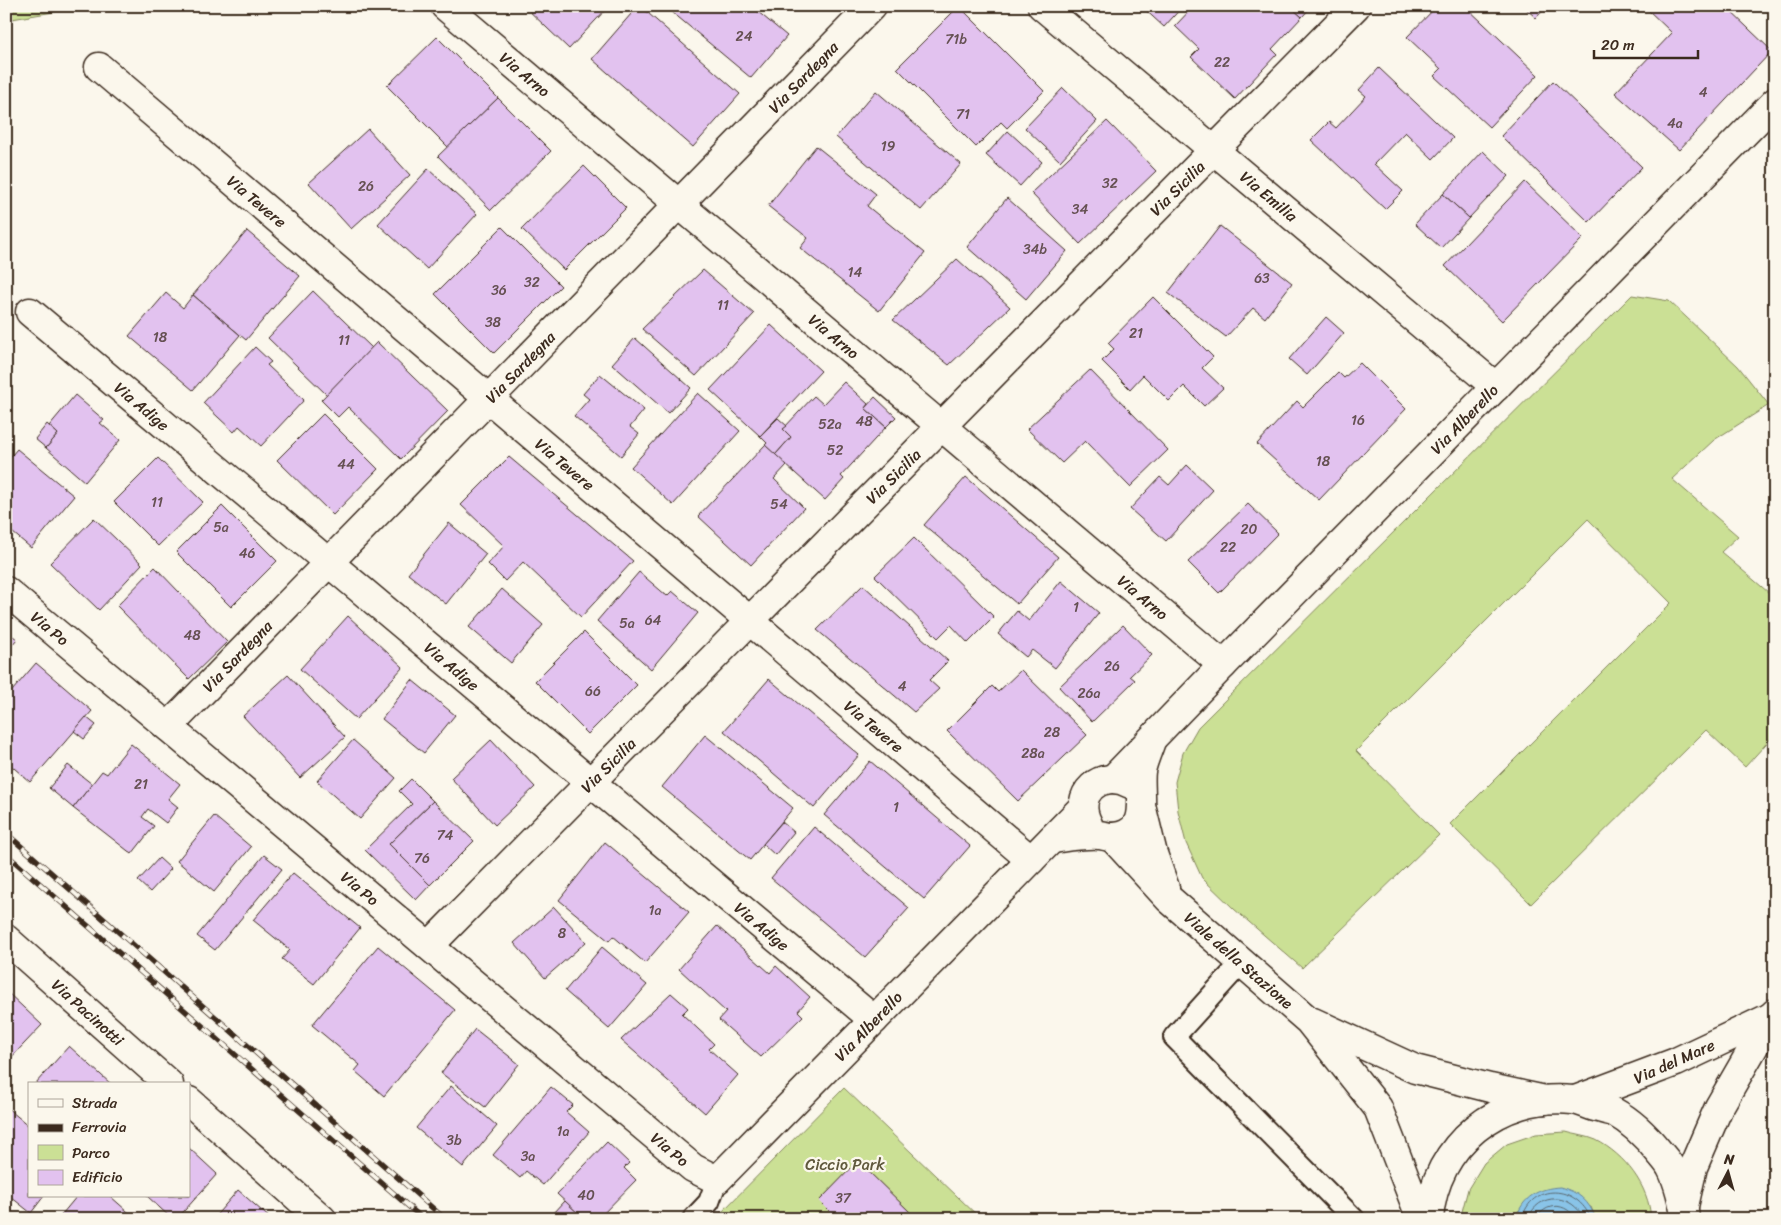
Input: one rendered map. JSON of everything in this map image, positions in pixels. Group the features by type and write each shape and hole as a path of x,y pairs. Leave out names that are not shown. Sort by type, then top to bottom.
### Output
{"street":[{"name":"Via Arno","path":"445,6 1223,665"},
{"name":"Via Sardegna","path":"168,727 872,6"},
{"name":"Via Emilia","path":"1042,6 1496,387"},
{"name":"Via Sicilia","path":"429,946 1356,6"},
{"name":"Via Tevere","path":"100,67 1031,860"},
{"name":"Via Alberello","path":"717,1180 1083,807 1089,790 1096,784 1113,779 1775,102"},
{"name":"Via Adige","path":"30,312 874,1020"},
{"name":"Via Po","path":"6,591 693,1168 717,1180"},
{"name":"Via Alberello","path":"1052,838 1121,836 1136,826 1140,818 1141,769 1153,736"},
{"path":"1113,779 1130,784 1141,803"},
{"name":"Viale della Stazione","path":"1141,803 1153,854 1169,899"},
{"path":"1083,807 1084,816 1088,824 1106,836"},
{"name":"Viale della Stazione","path":"1106,836 1169,899 1309,1020 1378,1108 1422,1219"},
{"name":"Via Pacinotti","path":"6,939 167,1082"},
{"name":"Via del Mare","path":"1575,1100 1676,1062 1773,1015"},
{"name":"Via del Mare","path":"1684,1212 1693,1167 1719,1107 1773,1015"},
{"name":"Viale della Stazione","path":"1309,1020 1416,1069 1545,1100"},
{"path":"1428,1219 1430,1201 1441,1170 1459,1143 1484,1121 1513,1106 1545,1100 1575,1100 1614,1112 1646,1136 1671,1168 1684,1212"},
{"path":"190,1102 322,1219"}],"lane":[{"path":"1242,962 1174,1037 1354,1219"},
{"name":"Via Alberello","path":"693,1219 709,1202 717,1180"}],"green space":[{"path":"6,6 89,6 6,20"},
{"path":"1632,295 1669,301 1738,366 1769,405 1714,440 1672,479 1738,536 1721,552 1775,598 1775,734 1745,767 1706,730 1531,904 1450,824 1671,603 1588,519 1356,751 1439,835 1302,968 1234,909 1202,878 1186,843 1178,811 1175,782 1183,753 1198,727"},
{"name":"Ciccio Park","path":"844,1088 981,1219 715,1219"},
{"path":"1566,1132 1596,1140 1607,1146 1626,1163 1646,1195 1651,1219 1596,1219 1591,1207 1518,1211 1516,1219 1460,1219 1468,1189 1484,1163 1507,1144 1536,1134"}],"water":[{"path":"1560,1187 1573,1192 1587,1202 1596,1219 1516,1219 1522,1205 1532,1195 1545,1189"}],"building":[{"path":"524,6 609,6 569,49"},
{"path":"638,6 740,94 693,147 592,59"},
{"path":"677,6 751,6 787,36 751,78 672,12"},
{"path":"959,6 1044,91 1007,128 1001,122 976,147 897,68"},
{"path":"1141,6 1183,6 1164,27"},
{"path":"1194,6 1290,6 1302,17 1272,49 1277,54 1235,99 1191,57 1199,49 1175,26"},
{"path":"1290,6 1312,6 1302,17"},
{"path":"1437,6 1465,6 1538,75 1489,127 1434,76 1441,69 1407,37"},
{"path":"1523,6 1547,6 1536,18"},
{"path":"1644,6 1725,6 1772,51 1679,150 1615,93 1672,33"},
{"path":"437,37 498,98 448,147 387,86"},
{"path":"1379,68 1453,138 1433,159 1405,132 1374,164 1403,191 1385,209 1311,140 1329,122 1336,128 1366,96 1359,90"},
{"path":"1553,81 1642,167 1589,222 1501,136"},
{"path":"1063,88 1097,121 1060,161 1025,128"},
{"path":"876,91 961,164 921,210 836,137"},
{"path":"498,98 551,151 491,210 438,156"},
{"path":"1107,121 1156,171 1080,244 1031,193"},
{"path":"368,129 410,175 351,229 309,183"},
{"path":"1008,131 1042,162 1020,186 986,155"},
{"path":"816,146 876,194 867,206 925,253 879,311 800,248 808,238 768,206"},
{"path":"1483,151 1509,176 1469,218 1443,194"},
{"path":"584,166 626,208 564,270 522,229"},
{"path":"428,169 477,214 427,269 378,224"},
{"path":"1525,182 1583,238 1502,321 1445,266"},
{"path":"1443,194 1469,218 1441,248 1415,224"},
{"path":"1007,198 1067,251 1026,299 967,247"},
{"path":"1220,226 1292,283 1265,318 1253,308 1226,337 1168,293"},
{"path":"502,227 561,286 494,353 435,294"},
{"path":"247,231 300,276 246,340 193,295"},
{"path":"957,259 1010,307 949,365 893,320"},
{"path":"703,270 754,314 696,376 642,329"},
{"path":"313,291 372,348 327,395 268,338"},
{"path":"166,293 183,308 193,295 240,335 193,390 129,336"},
{"path":"1153,297 1213,357 1202,368 1223,388 1204,406 1184,386 1169,401 1143,375 1130,389 1102,361 1114,349 1108,343"},
{"path":"1326,317 1344,333 1307,375 1289,359"},
{"path":"771,325 821,371 760,436 710,390"},
{"path":"635,338 691,388 668,413 612,364"},
{"path":"377,342 448,411 401,459 348,407 338,417 321,400"},
{"path":"255,347 271,362 267,365 304,400 261,446 239,426 234,432 203,403"},
{"path":"1360,363 1406,409 1319,500 1257,444 1297,401 1303,407 1338,372 1344,378"},
{"path":"1090,370 1168,450 1130,487 1085,441 1062,463 1027,429"},
{"path":"600,374 644,410 630,427 639,434 621,456 574,416 589,399 583,394"},
{"path":"844,382 868,404 865,408 886,427 841,476 844,479 825,500 775,455 791,437 783,429 814,396 823,404"},
{"path":"698,393 740,431 673,505 631,467"},
{"path":"75,395 104,420 100,423 120,440 85,482 46,448 58,434 49,426"},
{"path":"875,397 896,417 886,427 865,408"},
{"path":"323,414 378,469 333,515 277,460"},
{"path":"778,418 787,426 783,429 791,437 775,455 765,445 767,443 760,436"},
{"path":"47,424 58,434 46,448 35,439"},
{"path":"765,445 787,465 774,479 804,508 751,565 698,516"},
{"path":"17,449 74,496 31,548 6,527 6,462"},
{"path":"509,457 633,561 581,617 523,562 505,581 488,564 504,546 461,505"},
{"path":"158,458 203,502 158,546 114,502"},
{"path":"1187,465 1213,490 1166,541 1130,509 1160,477 1169,485"},
{"path":"966,477 1058,557 1017,604 924,525"},
{"path":"1248,504 1278,533 1219,593 1188,562"},
{"path":"222,506 277,561 231,607 176,552"},
{"path":"94,518 142,564 99,610 50,563"},
{"path":"449,523 486,554 446,604 408,574"},
{"path":"914,538 994,617 968,643 951,625 938,638 875,576"},
{"path":"155,567 227,642 189,679 117,606"},
{"path":"639,572 667,596 672,591 698,613 651,669 597,621"},
{"path":"1061,581 1099,613 1055,668 1032,650 1026,657 998,634 1017,611 1029,621"},
{"path":"863,585 948,661 929,680 939,689 914,712 817,630"},
{"path":"502,589 543,625 511,663 469,627"},
{"path":"348,616 403,667 356,719 300,669"},
{"path":"1123,625 1152,655 1130,676 1135,680 1092,722 1059,687"},
{"path":"6,631 17,639 6,652"},
{"path":"584,632 637,685 588,734 535,681"},
{"path":"36,663 92,711 30,782 6,761 6,698"},
{"path":"1021,670 1087,735 1018,801 947,731 992,686 998,692"},
{"path":"288,675 345,737 300,778 243,716"},
{"path":"769,679 859,755 814,808 724,731"},
{"path":"412,680 455,715 424,753 382,719"},
{"path":"86,717 96,725 84,739 74,731"},
{"path":"705,735 793,808 750,860 662,787"},
{"path":"353,740 396,778 360,819 317,781"},
{"path":"491,740 535,787 495,825 451,778"},
{"path":"131,744 180,784 168,799 178,807 166,823 148,809 142,817 154,826 132,854 73,808 102,771 107,774"},
{"path":"870,761 970,846 924,899 824,815"},
{"path":"68,765 92,784 73,808 49,788"},
{"path":"411,779 433,801 389,844 430,885 416,900 365,850 412,804 399,791"},
{"path":"433,801 474,841 430,885 389,844"},
{"path":"214,816 251,847 214,892 177,861"},
{"path":"782,822 794,832 775,855 763,844"},
{"path":"814,827 909,908 865,957 771,878"},
{"path":"605,842 689,912 645,963 613,936 609,941 559,900"},
{"path":"264,855 282,869 215,950 197,936"},
{"path":"159,858 171,869 150,892 138,881"},
{"path":"293,873 360,928 314,984 282,959 290,950 253,920"},
{"path":"554,907 586,942 545,978 514,943"},
{"path":"717,926 770,973 776,966 810,997 798,1011 803,1016 761,1057 719,1020 726,1012 679,969"},
{"path":"378,946 455,1010 384,1096 355,1071 360,1065 312,1025"},
{"path":"602,947 647,985 609,1029 565,991"},
{"path":"6,991 42,1025 6,1063"},
{"path":"671,993 688,1008 682,1014 714,1044 709,1049 738,1075 705,1113 621,1040"},
{"path":"475,1029 519,1064 485,1107 441,1073"},
{"path":"69,1046 109,1082 37,1082"},
{"path":"451,1086 497,1126 463,1167 416,1128"},
{"path":"551,1087 573,1105 566,1112 589,1132 543,1185 526,1171 520,1178 493,1155"},
{"path":"6,1107 28,1125 28,1198 42,1198 31,1213 6,1193"},
{"path":"607,1142 629,1163 624,1168 636,1180 598,1219 584,1219 557,1194"},
{"path":"190,1149 217,1174 177,1219 172,1219 149,1198 190,1198"},
{"path":"858,1161 917,1219 837,1219 819,1201"},
{"path":"238,1190 271,1219 213,1219"},
{"path":"75,1198 112,1198 136,1219 58,1219"},
{"path":"565,1201 584,1219 558,1219 553,1214"}],"railway":[{"path":"6,833 445,1219"},
{"path":"6,854 423,1219"}]}
